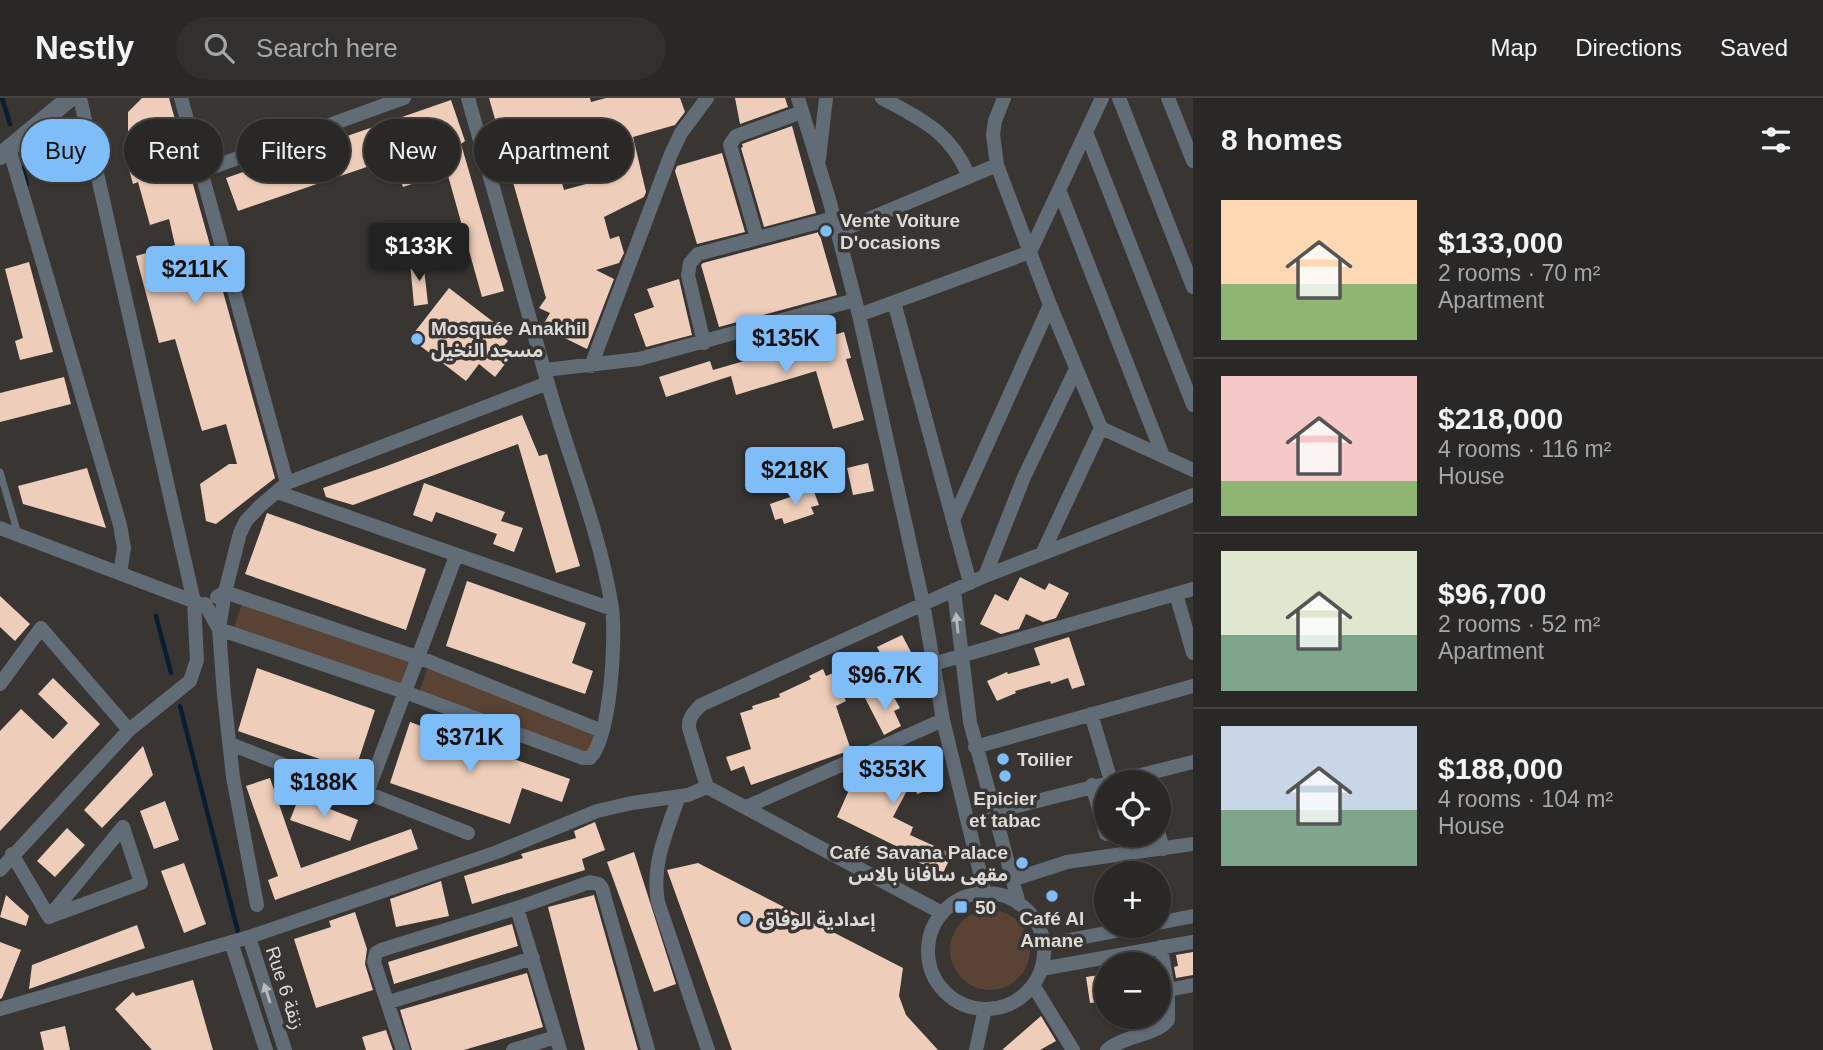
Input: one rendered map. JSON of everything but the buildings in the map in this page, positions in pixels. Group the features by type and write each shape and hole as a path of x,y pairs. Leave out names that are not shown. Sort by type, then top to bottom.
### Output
{"street":[{"path":"70,98 5,152 122,536 124,548 120,573"},
{"path":"0,870 129,730 181,691 193,676 197,660 199,603 80,98"},
{"path":"181,98 187,119"},
{"path":"223,163 404,98"},
{"path":"0,528 199,603 219,629 405,692 583,758 593,756 602,731 610,685 614,639 612,609 585,502 546,377 468,98"},
{"path":"591,366 671,154 681,133 707,98"},
{"path":"818,166 827,98"},
{"path":"883,98 936,129 960,157 969,176"},
{"path":"1004,98 993,134 997,165 1050,305 1101,428 1190,468 1193,452"},
{"path":"859,315 1030,252 1102,98"},
{"path":"1119,98 1193,286"},
{"path":"1168,98 1193,161"},
{"path":"757,238 730,145 736,136 800,105 836,225 859,315 923,603 943,720 985,893"},
{"path":"1086,132 1193,405"},
{"path":"704,343 688,275 690,263 698,254 757,238 836,225 997,165"},
{"path":"205,182 282,488"},
{"path":"1060,192 1163,456"},
{"path":"257,905 233,778 219,629 225,592 240,533 246,521 282,488 314,471 546,377 704,343 855,300"},
{"path":"894,302 970,583"},
{"path":"953,520 1050,305"},
{"path":"985,576 1024,477 1076,369"},
{"path":"1043,552 1101,428"},
{"path":"282,488 456,556 612,609"},
{"path":"942,913 707,786 688,724 693,712 701,705 985,576 1193,495"},
{"path":"368,793 456,556"},
{"path":"933,664 1193,589"},
{"path":"954,590 960,656 975,747 1019,904"},
{"path":"199,603 225,592 417,657 602,731"},
{"path":"1176,594 1193,653"},
{"path":"0,684 41,628 129,730"},
{"path":"975,747 1193,686"},
{"path":"1091,714 1108,770"},
{"path":"746,807 943,720"},
{"path":"230,744 368,793 468,833"},
{"path":"1169,770 1193,762"},
{"path":"993,812 1092,785 1094,792"},
{"path":"0,1009 249,937 497,852 597,811 679,796 707,786"},
{"path":"679,796 657,866 654,885 708,1050"},
{"path":"124,827 141,883 48,917 107,847 124,827"},
{"path":"1013,880 1067,863 1193,845"},
{"path":"1109,847 1112,856"},
{"path":"12,854 48,917"},
{"path":"403,1050 374,962 376,953 590,882 599,884 648,1050"},
{"path":"985,893 1003,896 1019,904 1037,924 1043,945 1041,969 1032,985 1012,1003 985,1009 958,1002 943,990 933,974 928,957 929,938 942,913 961,899 985,893"},
{"path":"513,1050 558,1044 517,908"},
{"path":"1171,920 1193,916"},
{"path":"1043,945 1094,935"},
{"name":"Rue 6 زنقة","path":"249,937 285,1050"},
{"name":"Rue 6 زنقة","path":"231,942 266,1050"},
{"path":"1041,969 1193,942"},
{"path":"1161,947 1162,952"},
{"path":"389,1002 533,958"},
{"path":"1032,985 1070,1045 1054,1050"},
{"path":"1171,989 1193,985"},
{"path":"976,1050 985,1009"},
{"path":"1107,1050 1119,1041 1152,1029"}],"lane":[{"path":"0,472 18,535"}],"shaded area":[{"path":"242,603 411,655 399,687 234,628"},
{"path":"430,662 597,733 589,755 419,692"},
{"path":"990,910 1012,917 1018,922 1029,942 1030,950 1023,972 1018,978 998,989 990,990 968,983 962,978 951,958 950,950 957,928 962,922 982,911"}],"waterway":[{"path":"2,98 10,124"},
{"path":"156,616 171,673"},
{"path":"180,706 238,932"}],"place":[{"name":"Vente Voiture D'ocasions","path":"826,231"},
{"name":"Mosquée Anakhil مسجد النخيل","path":"417,339"},
{"name":"Toilier","path":"1003,759"},
{"name":"Epicier et tabac","path":"1005,776"},
{"name":"Café Savana Palace مقهى سافانا بالاس","path":"1022,863"},
{"name":"Café Al Amane","path":"1052,896"},
{"name":"50","path":"961,907"},
{"name":"إعدادية الوفاق","path":"745,919"}]}
